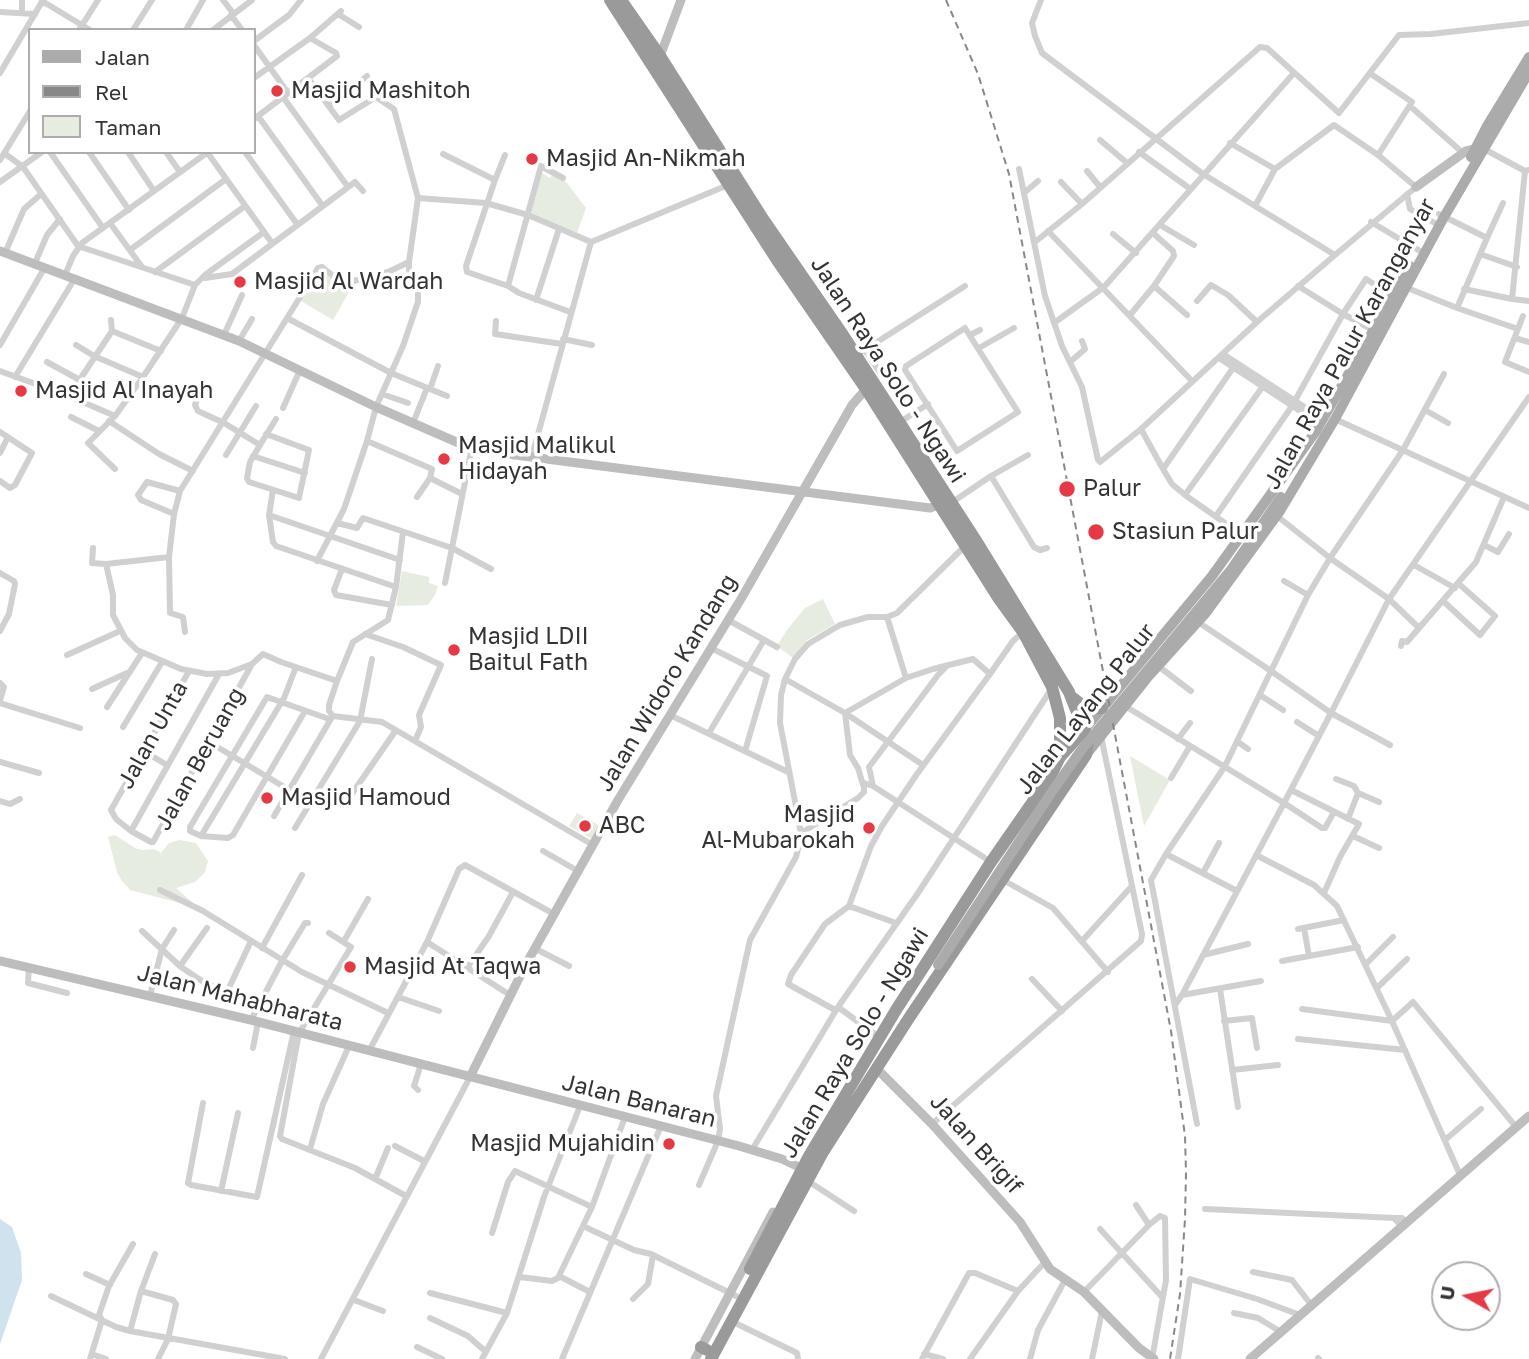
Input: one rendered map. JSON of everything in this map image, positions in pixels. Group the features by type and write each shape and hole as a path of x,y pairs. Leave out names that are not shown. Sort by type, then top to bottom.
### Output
{"highway":[{"name":"Jalan Raya Solo - Ngawi","path":"610,0 657,62 787,256 860,353 944,504"},
{"name":"Jalan Raya Solo - Ngawi","path":"621,0 728,185 1069,692 1088,740 1086,755 876,1068 791,1187 732,1294 703,1355"},
{"name":"Jalan Raya Solo - Ngawi","path":"703,1355 731,1321 809,1156 896,1010 991,862 1050,777 1059,757 1060,718 1052,687 1023,632 999,600 970,542"},
{"path":"1069,692 1084,707 1093,710 1102,708"},
{"path":"1074,771 1064,768 1059,757 1084,729"},
{"path":"1050,777 1058,778 1063,787"}],"main road":[{"name":"Jalan Raya Palur Karanganyar","path":"1481,148 1487,126 1529,57"},
{"name":"Jalan Raya Palur Karanganyar","path":"1086,755 1148,677 1198,622 1277,516 1317,440 1321,422 1377,332 1481,148 1529,72"},
{"name":"Jalan Raya Palur Karanganyar","path":"1084,729 1185,610 1335,419 1377,332"},
{"name":"Jalan Layang Palur","path":"896,1010 905,1003 936,963 1082,749 1230,571 1279,496 1312,453 1317,440"},
{"path":"1136,666 1138,674 1148,677"},
{"name":"Jalan Layang Palur","path":"909,1018 936,963"}],"street":[{"path":"22,0 22,13"},
{"path":"0,73 43,1 81,27 98,0"},
{"path":"134,28 152,0"},
{"path":"187,28 202,0"},
{"path":"223,0 241,28"},
{"path":"215,28 252,0"},
{"path":"256,41 289,15 302,0"},
{"path":"657,62 681,0"},
{"path":"1041,0 1032,23 1042,52 1203,174 1335,255"},
{"path":"0,12 35,14"},
{"path":"256,77 310,38 339,13 359,27"},
{"path":"1035,242 1082,204 1259,47 1267,48 1338,113 1399,35 1529,23"},
{"path":"310,38 337,53 336,57 256,117 322,205"},
{"path":"256,46 348,187"},
{"path":"1054,323 1104,287 1136,253 1189,188 1294,73"},
{"path":"1371,74 1411,101 1378,155"},
{"path":"329,106 367,76"},
{"path":"308,78 338,120 376,97 394,108 418,198 409,270 419,297 403,346 376,407 367,441 337,523 317,561"},
{"path":"1410,106 1463,153"},
{"path":"0,160 28,114"},
{"path":"1255,206 1275,169 1334,125 1378,155 1416,187"},
{"path":"1100,140 1127,163"},
{"path":"1230,143 1275,169"},
{"path":"1019,169 1045,296 1082,387 1099,461 1102,462 1371,222 1463,153 1481,148 1527,171 1513,299"},
{"path":"1139,152 1189,188"},
{"path":"4,153 23,167 78,246 195,285"},
{"path":"0,182 39,154"},
{"path":"51,154 103,228"},
{"path":"90,154 129,209"},
{"path":"129,154 154,191"},
{"path":"167,154 180,172"},
{"path":"65,275 78,246 204,154"},
{"path":"208,154 272,243"},
{"path":"246,154 297,224"},
{"path":"443,154 495,180"},
{"path":"505,155 486,203 466,270 570,313"},
{"path":"508,286 541,166 563,178"},
{"path":"1087,171 1100,187"},
{"path":"130,250 226,179"},
{"path":"1024,193 1038,181"},
{"path":"203,278 232,274 356,182 363,191"},
{"path":"1061,183 1082,204"},
{"path":"418,198 486,203 528,215 591,242 728,185"},
{"path":"41,194 28,204 21,214 3,252 239,341 413,424 472,447 516,455 930,508 944,504 1028,455"},
{"path":"1407,194 1410,209 1487,237"},
{"path":"1457,308 1503,203"},
{"path":"155,272 244,206"},
{"path":"34,263 47,235 60,219"},
{"path":"1371,222 1422,253"},
{"path":"110,223 143,268"},
{"path":"1160,225 1194,246"},
{"path":"536,300 559,229"},
{"path":"1048,231 1192,381"},
{"path":"115,469 88,445 112,419 143,377 182,318 195,285 264,232"},
{"path":"1130,314 1154,286 1174,254 1153,233"},
{"path":"1113,234 1136,253"},
{"path":"532,456 591,242"},
{"path":"1480,254 1517,267"},
{"path":"184,632 183,617 170,613 169,557 174,514 180,491 320,267 346,283 388,272 409,262"},
{"path":"0,345 45,267"},
{"path":"15,377 75,278"},
{"path":"1216,516 1293,404 1343,314 1366,279 1396,299"},
{"path":"885,373 881,374 860,353 965,285"},
{"path":"1197,301 1211,285 1228,295 1257,321"},
{"path":"1154,286 1187,315"},
{"path":"1298,286 1377,332"},
{"path":"1403,286 1518,329"},
{"path":"1464,289 1529,301"},
{"path":"224,335 242,295"},
{"path":"1523,316 1505,362 1529,372"},
{"path":"239,341 252,318"},
{"path":"287,318 391,373 447,396"},
{"path":"69,396 112,331 111,320"},
{"path":"496,321 495,334 592,345"},
{"path":"964,328 979,348 1018,412 957,451 905,372 906,366 964,328"},
{"path":"979,348 1014,328"},
{"path":"970,335 980,330"},
{"path":"112,331 160,351"},
{"path":"1515,338 1529,342"},
{"path":"1070,362 1085,349 1082,341"},
{"path":"76,345 94,356 143,377"},
{"path":"1221,356 1233,368 1264,385"},
{"path":"1221,356 1321,422"},
{"path":"47,362 78,379"},
{"path":"413,424 439,366"},
{"path":"1163,469 1233,368"},
{"path":"283,408 300,370"},
{"path":"0,371 69,396 112,419 159,454 193,471"},
{"path":"1197,1124 1151,878 1225,766 1308,595 1403,450 1444,374"},
{"path":"1185,495 1264,385"},
{"name":"Jalan Widoro Kandang","path":"470,1077 510,995 578,871 852,405 866,389"},
{"path":"382,394 408,403"},
{"path":"1175,1005 1319,737 1389,599 1529,397"},
{"path":"197,399 195,405 198,411 260,445"},
{"path":"898,423 928,404"},
{"path":"226,455 256,406"},
{"path":"1425,410 1448,423"},
{"path":"71,417 99,431"},
{"path":"266,434 308,448 299,498 247,480 253,456 266,434 276,419"},
{"path":"1335,419 1529,508"},
{"path":"1141,429 1172,484 1242,535"},
{"path":"0,432 30,450 31,457 15,485 10,488 0,481"},
{"path":"0,453 8,437"},
{"path":"367,441 429,467 433,472 417,497"},
{"path":"444,583 472,447"},
{"path":"253,456 305,473"},
{"path":"991,476 1034,547 1040,550 1047,548"},
{"path":"430,478 462,494"},
{"path":"174,514 141,500 138,495 147,482 180,491"},
{"path":"273,490 269,515 273,542 276,545 396,587"},
{"path":"1401,646 1402,641 1407,642 1476,562 1504,497"},
{"path":"269,515 400,559"},
{"path":"1277,516 1330,558 1389,599 1418,628"},
{"path":"337,523 357,528 363,518 452,548 491,569"},
{"path":"274,816 331,717 330,705 351,645 382,625 391,608 403,531"},
{"path":"1484,545 1497,553 1509,534"},
{"path":"699,1185 718,1140 720,1129 716,1096 750,940 796,857 801,833 780,723 781,695 785,680 808,644 823,634 856,620 887,617 901,610 970,542"},
{"path":"93,548 92,563 169,557"},
{"path":"106,564 113,595 113,615 129,643 142,653 189,671 219,674 252,664 263,654 337,681"},
{"path":"1414,565 1457,586 1495,616 1480,635 1443,601"},
{"path":"342,569 334,590 336,595 391,608"},
{"path":"0,573 15,584 9,614 0,631"},
{"path":"1284,581 1308,595"},
{"path":"0,609 9,614"},
{"path":"887,617 906,678"},
{"path":"728,620 776,647"},
{"path":"1198,622 1331,713 1391,745"},
{"path":"67,655 120,631"},
{"path":"880,1038 837,1009 788,984 791,975 825,924 849,906 871,846 897,802 1013,641 1023,632"},
{"path":"365,634 441,665 419,715 421,727 415,741"},
{"path":"709,733 764,640"},
{"path":"711,648 767,676 745,751"},
{"path":"107,707 142,653"},
{"path":"295,828 360,721 372,659"},
{"path":"845,713 906,678 933,669 973,659 990,674"},
{"path":"123,727 163,662"},
{"name":"Jalan Beruang","path":"131,831 153,842 252,664"},
{"path":"1158,666 1191,691"},
{"path":"201,836 281,702 296,667"},
{"path":"873,786 869,767 938,675 947,667"},
{"name":"Jalan Unta","path":"131,831 116,819 111,810 189,671"},
{"path":"92,689 129,672"},
{"path":"131,831 219,674"},
{"path":"785,680 845,713 923,765"},
{"path":"1,684 0,702 80,728"},
{"path":"751,1150 837,1009 954,838 1052,687"},
{"path":"1260,695 1283,710"},
{"path":"305,711 230,838 201,836 190,831 265,698 269,696 305,711 331,717 360,721 378,720 593,845"},
{"path":"1125,706 1322,828 1334,812"},
{"path":"801,833 864,792 864,783 850,755 845,713"},
{"path":"670,715 788,772"},
{"path":"1297,722 1319,737"},
{"path":"1178,739 1190,723"},
{"path":"347,801 396,730"},
{"path":"932,1124 1108,972 1142,939 1101,736"},
{"path":"209,742 311,803"},
{"path":"1238,742 1248,750"},
{"path":"1171,778 1190,746"},
{"path":"145,752 167,765"},
{"path":"0,762 39,773"},
{"path":"1336,779 1354,786 1358,793 1379,802"},
{"path":"864,783 873,786 991,862"},
{"path":"1291,790 1359,824 1340,857 1329,897"},
{"path":"1348,819 1358,793"},
{"path":"0,801 10,804 20,799"},
{"path":"1353,836 1379,848"},
{"path":"1203,873 1219,843"},
{"path":"543,851 578,871"},
{"path":"1166,854 1237,891"},
{"path":"1256,855 1306,880 1329,897 1344,920 1378,987 1460,1175"},
{"path":"369,1051 427,942 459,869 465,865 554,915"},
{"path":"262,948 303,875"},
{"path":"1002,880 1053,908 1108,972"},
{"path":"1082,941 1131,887"},
{"path":"160,890 203,911 327,986 388,1013"},
{"path":"467,968 489,936 513,892"},
{"path":"344,941 369,899"},
{"path":"849,906 896,923"},
{"path":"1309,956 1301,928 1344,920"},
{"path":"253,1048 255,1021 282,961 305,923 308,923"},
{"path":"180,966 207,928"},
{"path":"150,995 162,948 174,930"},
{"path":"142,931 180,966 205,983 227,992 251,941"},
{"path":"203,1103 188,1183 258,1196 297,1032 351,947 329,933"},
{"path":"1366,964 1393,937"},
{"path":"427,942 510,995"},
{"path":"1203,955 1248,944"},
{"path":"1282,961 1357,947"},
{"path":"536,949 569,966"},
{"path":"1378,987 1407,959"},
{"name":"Jalan Mahabharata","path":"0,961 150,995 470,1077"},
{"path":"29,967 28,983 67,993"},
{"path":"1032,979 1062,1011"},
{"path":"1182,995 1261,981"},
{"path":"1220,989 1238,1107"},
{"path":"398,997 439,1011"},
{"path":"1302,1009 1392,1021 1413,1002 1516,1127"},
{"path":"1224,1021 1252,1018 1258,1048"},
{"path":"297,1032 279,1136 406,1196"},
{"path":"1298,1039 1405,1050"},
{"path":"310,1149 323,1104 349,1046"},
{"path":"418,1090 414,1086 421,1064"},
{"path":"1232,1070 1278,1065"},
{"name":"Jalan Brigif","path":"876,1068 932,1124 1020,1222 1032,1238 1042,1259 1065,1280 1084,1292 1152,1359"},
{"path":"323,1358 470,1077"},
{"name":"Jalan Banaran","path":"470,1077 718,1140 751,1150 803,1172"},
{"path":"482,1359 507,1313 548,1186 580,1106"},
{"path":"1445,1140 1481,1109"},
{"path":"221,1191 239,1112"},
{"path":"1250,1359 1529,1116"},
{"path":"520,1278 552,1281 559,1276 592,1207 625,1117"},
{"path":"562,1359 661,1126"},
{"path":"374,1179 391,1147 425,1161"},
{"path":"492,1233 513,1172 517,1171 592,1207"},
{"path":"803,1172 854,1211"},
{"path":"1136,1205 1149,1225"},
{"path":"1205,1209 1394,1218 1405,1224"},
{"path":"1084,1292 1149,1225 1160,1216 1166,1220 1166,1275 1152,1359"},
{"path":"583,1226 653,1255 732,1294"},
{"path":"1100,1228 1163,1297"},
{"path":"106,1359 91,1357 102,1320 99,1315 110,1285 133,1244"},
{"path":"130,1331 155,1254"},
{"path":"633,1298 648,1284 653,1255"},
{"path":"970,1359 1042,1259"},
{"path":"1253,1272 1292,1280 1312,1306"},
{"path":"86,1273 110,1285"},
{"path":"943,1359 923,1357 969,1273 975,1273 1018,1292"},
{"path":"559,1276 590,1292"},
{"path":"1178,1359 1190,1279 1300,1315"},
{"path":"1030,1359 1038,1330 1065,1280"},
{"path":"141,1291 175,1301 168,1339 158,1359"},
{"path":"429,1293 507,1313"},
{"path":"51,1296 130,1331 285,1359"},
{"path":"354,1300 383,1311"},
{"path":"1092,1359 1102,1311"},
{"path":"1234,1313 1258,1318 1281,1332"},
{"path":"430,1318 468,1336 486,1352"},
{"path":"731,1321 798,1353 798,1359"},
{"path":"417,1347 442,1359"}],"green space":[{"path":"542,173 550,178 553,173 567,183 586,208 577,233 531,214"},
{"path":"322,269 338,282 354,283 333,320 301,301"},
{"path":"402,571 429,577 429,583 438,586 428,605 396,606"},
{"path":"823,599 835,624 807,640 793,658 777,646 805,608"},
{"path":"1130,756 1170,780 1144,826"},
{"name":"ABC","path":"577,813 600,826 592,839 569,826"},
{"path":"115,835 135,848 154,849 161,853 169,843 180,840 196,843 208,861 205,872 195,882 176,888 199,908 130,890 117,872 108,837"}],"water":[{"path":"0,1219 12,1227 21,1253 22,1280 0,1344"}],"railway":[{"path":"946,0 978,74 1009,174 1171,1031 1185,1136 1186,1173 1180,1294 1170,1359"}],"place":[{"name":"Masjid Mashitoh","path":"277,91"},
{"name":"Masjid An-Nikmah","path":"532,159"},
{"name":"Masjid Al Wardah","path":"240,282"},
{"name":"Masjid Al Inayah","path":"21,391"},
{"name":"Masjid Malikul Hidayah","path":"444,459"},
{"name":"Palur","path":"1067,489"},
{"name":"Stasiun Palur","path":"1096,532"},
{"name":"Masjid LDII Baitul Fath","path":"454,650"},
{"name":"Masjid Hamoud","path":"267,798"},
{"name":"ABC","path":"585,826"},
{"name":"Masjid Al-Mubarokah","path":"869,828"},
{"name":"Masjid At Taqwa","path":"350,967"},
{"name":"Masjid Mujahidin","path":"669,1144"}]}
